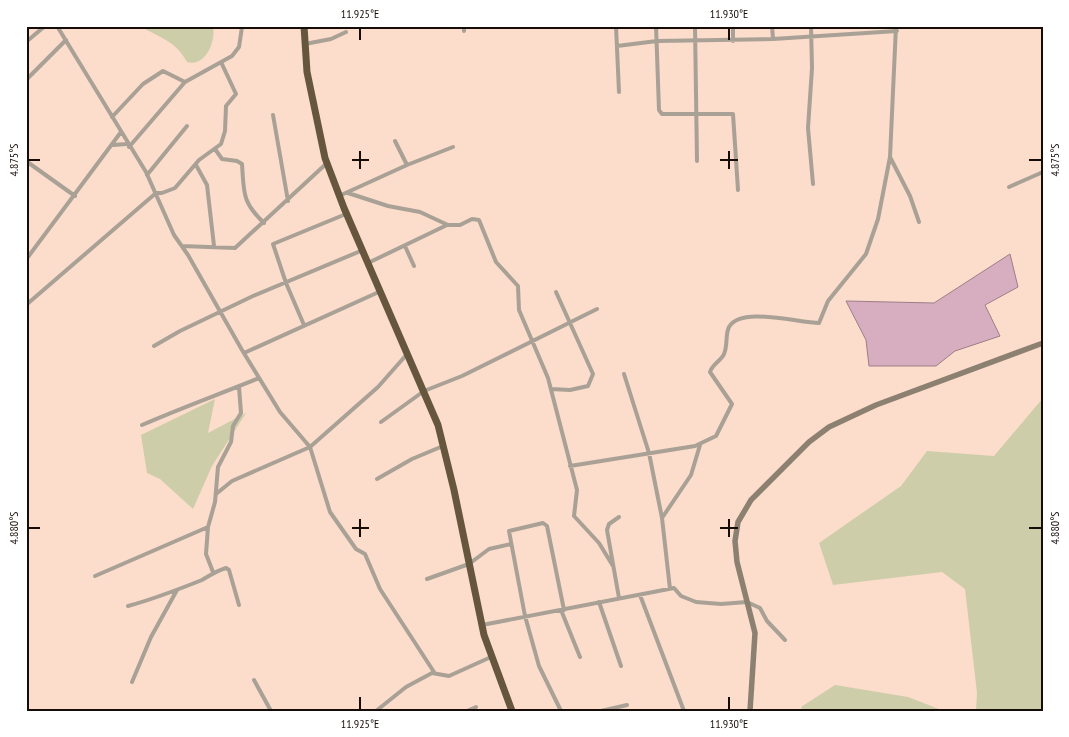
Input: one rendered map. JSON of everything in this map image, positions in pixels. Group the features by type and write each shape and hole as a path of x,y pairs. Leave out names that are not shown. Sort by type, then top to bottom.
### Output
{"highway":[{"path":"304,26 314,111 327,162 346,214 424,391 443,446 482,625 491,657 512,711"}],"street":[{"path":"26,42 45,26"},
{"path":"57,26 147,175 174,235 222,312 259,378 280,412 310,447 330,512 356,548 365,554 380,589 434,672 443,677 449,676 491,657"},
{"path":"113,145 128,145 185,82 232,56 239,47 243,26"},
{"path":"464,26 464,32"},
{"path":"616,26 619,92"},
{"path":"656,26 659,110 665,114 730,113 735,116 738,190"},
{"path":"695,26 697,162"},
{"path":"733,26 733,40"},
{"path":"772,26 773,39"},
{"path":"811,26 812,68 808,128 813,184"},
{"path":"570,466 700,445 716,436 732,407 731,401 710,372 724,355 728,328 740,318 755,315 809,324 819,323 828,302 866,254 878,219 890,157 896,26"},
{"path":"305,44 331,39 346,32"},
{"path":"617,46 657,41 773,39 897,32"},
{"path":"26,80 66,40"},
{"path":"156,192 162,193 175,188 224,138 226,106 236,94 221,62"},
{"path":"112,117 143,84 162,72 185,82"},
{"path":"1043,76 1043,112"},
{"path":"273,115 288,201"},
{"path":"147,175 186,126"},
{"path":"28,257 113,145 120,132"},
{"path":"395,141 407,166"},
{"path":"339,196 453,147"},
{"path":"215,149 222,159 237,161 242,164 246,202 252,212 264,222"},
{"path":"890,157 906,188 920,222"},
{"path":"26,160 75,196"},
{"path":"182,246 235,248 288,201 327,162"},
{"path":"196,165 206,185 214,246"},
{"path":"1009,187 1043,172"},
{"path":"26,305 156,192"},
{"path":"348,193 388,206 420,212 448,225 460,225 472,219 479,220 496,262 518,286 519,310 551,389 577,490 574,516 599,543 613,566"},
{"path":"304,325 286,283 273,244 346,214"},
{"path":"368,263 448,225"},
{"path":"405,246 414,266"},
{"path":"154,346 180,331 363,250"},
{"path":"244,353 381,291"},
{"path":"551,389 578,389 588,386 591,384 592,374 556,292"},
{"path":"381,422 424,391 462,376 597,309"},
{"path":"750,711 756,637 746,602 735,548 736,528 741,515 751,500 815,436 829,427 876,405 1043,343"},
{"path":"216,494 232,481 310,447 378,386 408,353"},
{"path":"624,374 650,453 662,518 670,589"},
{"path":"142,425 183,406 259,378"},
{"path":"212,572 206,554 208,527 216,494 218,468 231,442 233,426 241,413 239,386"},
{"path":"662,518 691,475 700,445"},
{"path":"377,479 406,462 443,446"},
{"path":"618,517 609,524 607,530 619,598"},
{"path":"561,711 539,666 525,616 509,531 543,523 547,526 563,610 580,657"},
{"path":"95,576 208,527"},
{"path":"427,579 469,564 489,549 511,544"},
{"path":"128,606 164,596 210,576 212,572 226,568 229,570 239,605"},
{"path":"482,625 619,598 676,589 681,596 696,602 721,604 746,602 760,608 766,621 785,640"},
{"path":"132,682 151,637 177,590"},
{"path":"640,595 684,711"},
{"path":"600,602 621,666"},
{"path":"376,711 406,687 434,672"},
{"path":"254,680 271,711"},
{"path":"601,711 627,705"},
{"path":"467,711 476,706"}],"green space":[{"path":"139,26 213,26 214,32 208,52 200,61 194,63 187,62 172,44"},
{"path":"1043,398 1043,711 976,711 977,693 965,589 942,572 833,585 819,543 901,486 927,451 994,456"},
{"path":"215,399 208,433 246,413 212,466 193,509 160,479 147,473 141,435"},
{"path":"835,685 908,697 944,711 803,711 801,707"}],"shaded area":[{"path":"1010,254 1018,287 985,305 1000,336 955,351 936,366 869,366 866,340 846,301 934,303"}]}
